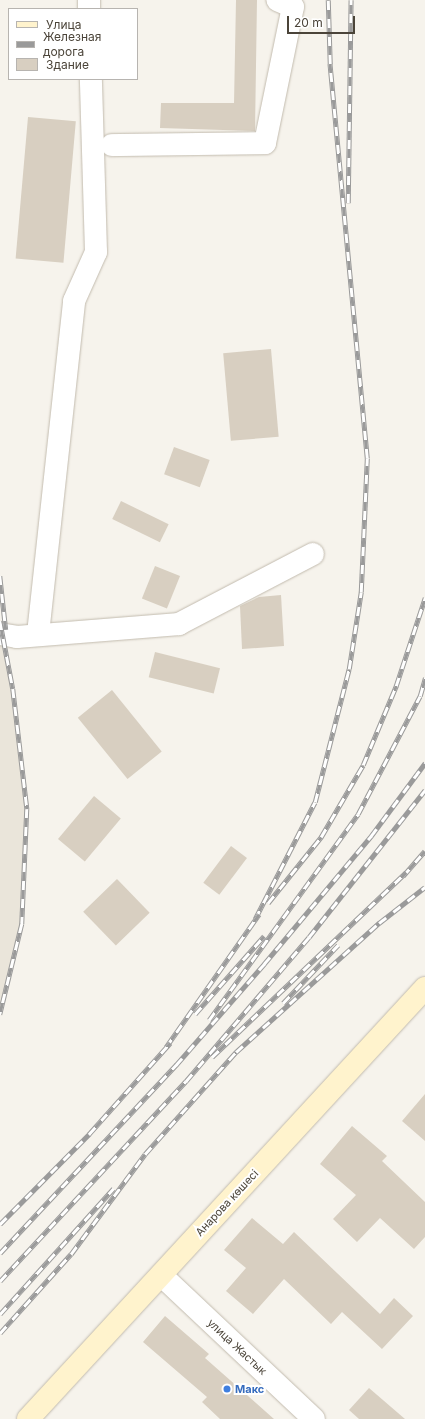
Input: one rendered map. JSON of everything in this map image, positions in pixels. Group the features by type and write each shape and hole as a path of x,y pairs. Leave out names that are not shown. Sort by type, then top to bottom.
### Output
{"street":[{"path":"112,145 265,143 293,7 277,0"},
{"path":"38,634 74,301 96,252 91,80"},
{"path":"0,634 17,637 38,634 180,624 313,554"},
{"name":"Анарова көшесі","path":"28,1419 425,988"},
{"name":"улица Жастык","path":"161,1275 314,1419"}],"shaded area":[{"path":"0,634 13,689 27,809 22,924 0,1014"}],"building":[{"path":"236,0 257,0 255,131 160,128 161,103 234,103"},
{"path":"28,117 76,121 63,263 16,258"},
{"path":"271,349 279,437 231,441 223,353"},
{"path":"174,447 210,460 200,487 164,474"},
{"path":"121,501 169,524 160,542 112,519"},
{"path":"155,566 180,576 167,609 142,598"},
{"path":"281,595 284,646 242,649 240,606 259,597"},
{"path":"155,652 220,668 214,693 149,677"},
{"path":"112,690 162,751 128,779 78,718"},
{"path":"94,796 121,818 85,861 58,839"},
{"path":"231,846 247,858 219,895 203,883"},
{"path":"117,879 150,913 116,945 83,912"},
{"path":"425,1094 425,1141 402,1121"},
{"path":"352,1126 387,1156 382,1161 425,1202 425,1237 414,1249 380,1218 357,1242 333,1219 356,1195 320,1164"},
{"path":"252,1218 283,1244 294,1232 380,1314 394,1298 413,1316 382,1349 342,1312 331,1324 284,1279 253,1314 226,1291 246,1268 224,1250"},
{"path":"165,1316 209,1354 205,1358 274,1419 220,1419 202,1402 207,1397 143,1342"},
{"path":"369,1388 405,1419 359,1419 349,1410"}],"railway":[{"path":"255,919 315,802 349,669 361,592 367,458 330,64 328,0"},
{"path":"348,203 351,0"},
{"path":"0,576 6,630"},
{"path":"268,903 321,837 363,765 396,686 425,598"},
{"path":"0,621 13,689 27,809 22,924 0,1014"},
{"path":"209,1020 358,814 420,696 425,678"},
{"path":"0,1253 176,1065 264,964 371,836 425,763"},
{"path":"0,1281 186,1081 309,937 425,790"},
{"path":"403,876 425,851"},
{"path":"212,1057 406,872"},
{"path":"0,1333 71,1254 145,1154 236,1052 379,923 425,887"},
{"path":"166,1047 259,914"},
{"path":"195,1014 264,936"},
{"path":"283,1003 338,945"},
{"path":"0,1224 89,1134 170,1043"},
{"path":"0,1314 113,1189"}],"place":[{"name":"Макс","path":"227,1389"}]}
